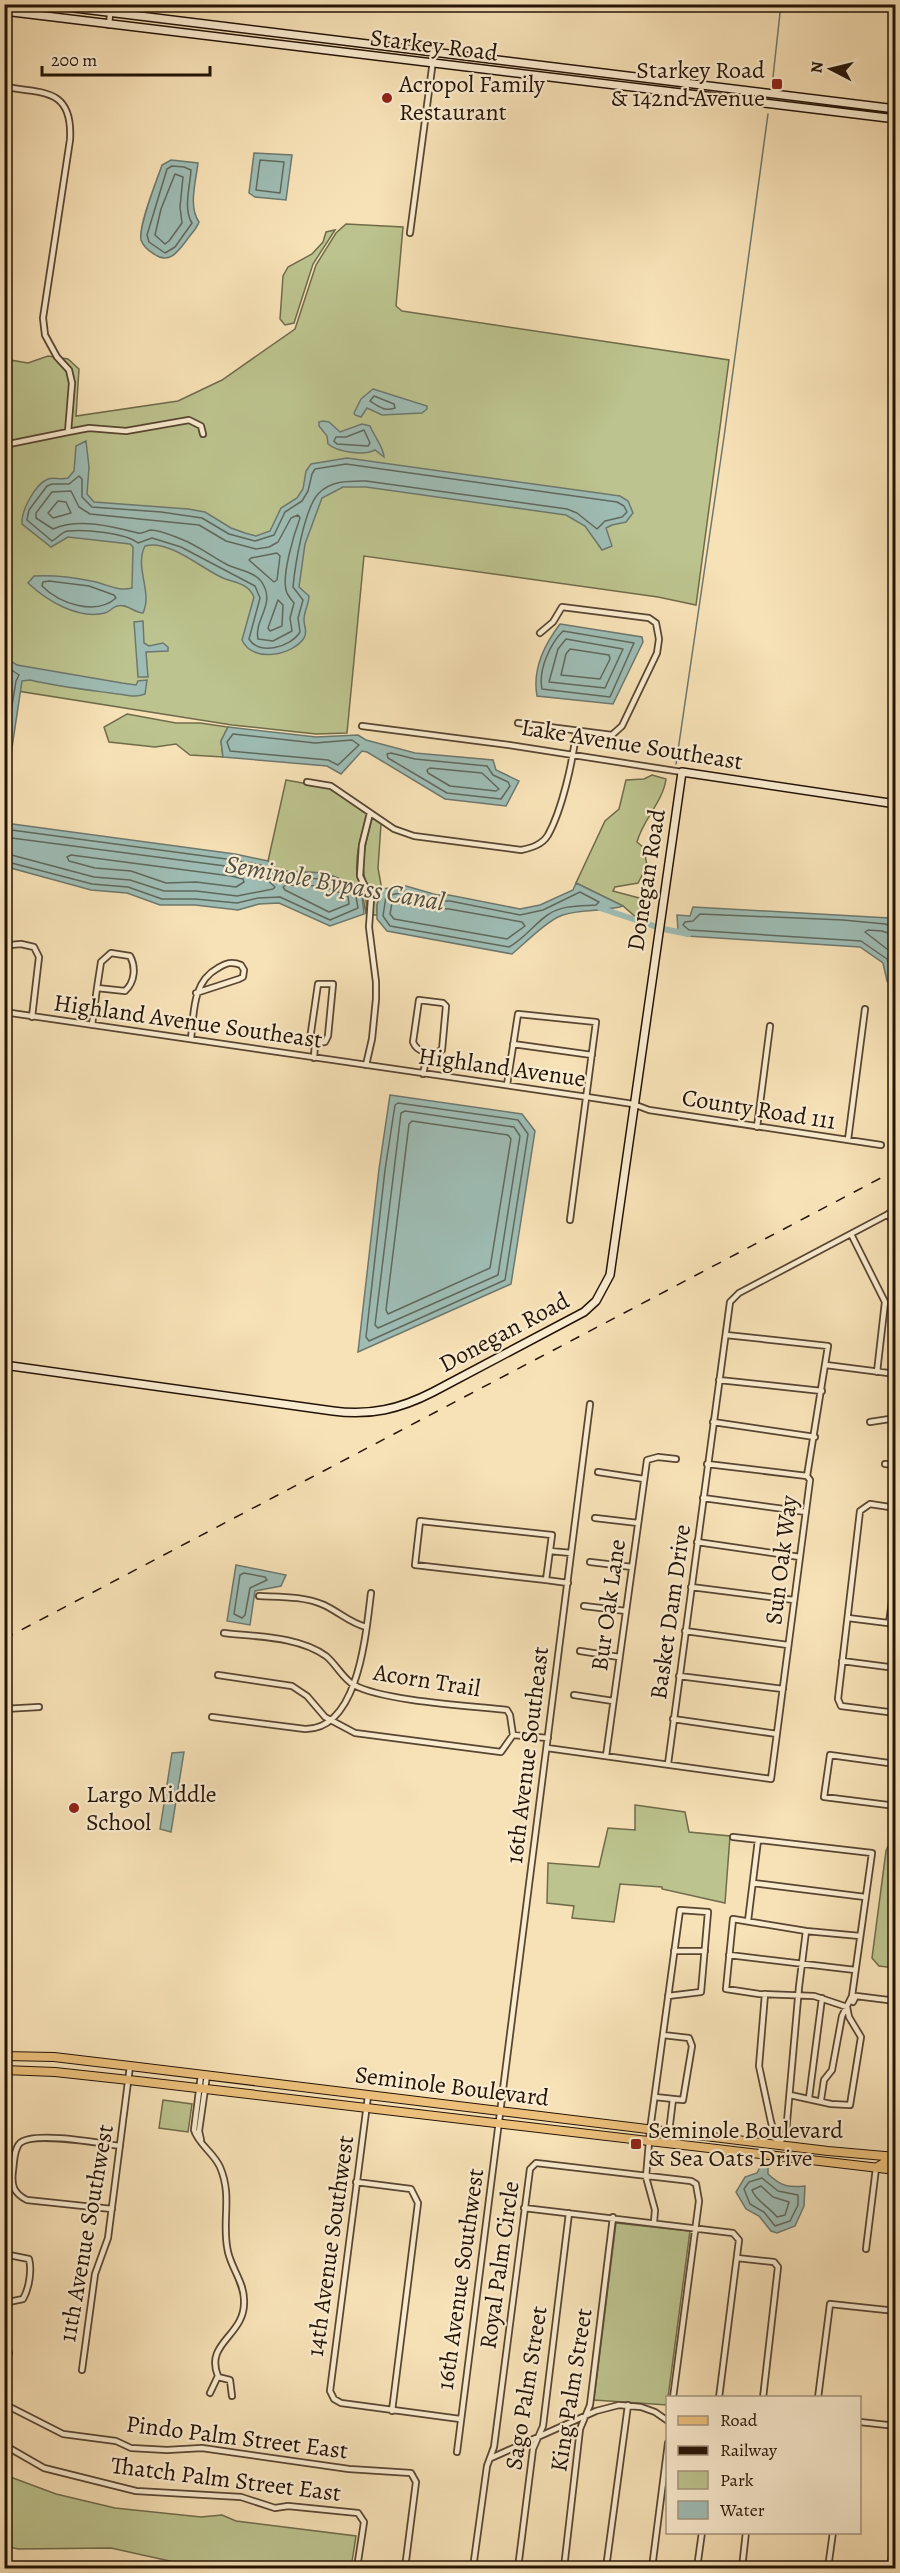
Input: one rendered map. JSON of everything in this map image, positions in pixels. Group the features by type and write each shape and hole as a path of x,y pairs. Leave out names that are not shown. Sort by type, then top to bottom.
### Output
{"main road":[{"name":"Starkey Road","path":"42,4 896,109"},
{"name":"Starkey Road","path":"4,11 896,119"},
{"name":"Lake Avenue Southeast","path":"682,772 896,804"},
{"name":"Donegan Road","path":"4,1365 347,1413 382,1412 414,1402 571,1319 596,1301 610,1275 682,772"},
{"name":"Seminole Boulevard","path":"4,2056 54,2057 650,2130 896,2157"},
{"name":"Seminole Boulevard","path":"4,2070 56,2072 129,2080 896,2170"},
{"path":"728,2152 740,2146 761,2149 778,2145"},
{"path":"789,2159 797,2152 820,2154 828,2151"},
{"path":"876,2168 884,2163 896,2163"}],"street":[{"path":"109,25 111,4"},
{"path":"410,233 434,53"},
{"path":"4,87 46,93 59,98 68,110 71,124 43,318 45,335 57,357 69,370 72,383 68,432"},
{"path":"4,445 89,428 126,431 189,420 201,426 203,434"},
{"path":"518,723 612,735 622,726 657,653 659,639 656,623 649,618 562,607 553,622 540,633"},
{"name":"Lake Avenue Southeast","path":"362,726 682,772"},
{"path":"307,782 331,786 394,829 414,836 504,849 532,848 548,834 574,755 576,732"},
{"path":"366,1065 372,1039 376,982 369,927 370,898 360,876 362,845 370,813"},
{"path":"4,953 10,945 21,944 34,947 39,957 32,1017"},
{"path":"92,1025 97,988 101,962 111,953 130,956 134,968 131,986 125,991 97,988"},
{"path":"191,1039 196,993 207,974 225,964 236,963 244,970 243,977 239,979 196,993"},
{"path":"318,984 333,984 328,1036 325,1042 315,1043 310,1039 318,984"},
{"path":"419,1000 443,1003 447,1011 442,1050 436,1053 428,1052 415,1047 413,1042 419,1000"},
{"path":"848,1140 865,1009"},
{"name":"Highland Avenue Southeast","path":"4,1012 366,1065"},
{"path":"507,1085 518,1014 596,1022 570,1220"},
{"path":"756,1127 770,1026"},
{"path":"314,1058 315,1043"},
{"path":"513,1044 592,1055"},
{"path":"423,1074 428,1052"},
{"name":"Highland Avenue","path":"366,1065 633,1104"},
{"name":"County Road 111","path":"633,1104 649,1110 881,1144"},
{"path":"877,1372 885,1302 851,1234 896,1210"},
{"path":"888,1214 896,1227"},
{"name":"Basket Dam Drive","path":"668,1764 730,1302 739,1293 851,1234"},
{"name":"Sun Oak Way","path":"668,1764 771,1779 810,1480 807,1476 828,1346 726,1335"},
{"path":"826,1365 896,1374"},
{"path":"719,1380 822,1391"},
{"name":"16th Avenue Southeast","path":"501,2111 590,1404"},
{"path":"870,1422 896,1418"},
{"path":"713,1422 815,1437"},
{"name":"Bur Oak Lane","path":"606,1756 647,1460 658,1457 676,1460"},
{"path":"707,1464 807,1476"},
{"path":"885,1464 896,1465"},
{"path":"598,1472 644,1479"},
{"path":"703,1498 806,1512"},
{"path":"896,1508 866,1505 860,1511 838,1699 841,1706 896,1713"},
{"path":"595,1518 638,1523"},
{"path":"546,1580 552,1535 420,1521 415,1564 568,1583"},
{"path":"697,1542 800,1557"},
{"path":"550,1551 571,1553"},
{"path":"590,1562 632,1567"},
{"path":"889,1623 896,1573"},
{"path":"691,1587 794,1600"},
{"path":"213,1717 309,1729 331,1721 345,1704 353,1684 371,1593"},
{"path":"259,1596 309,1601 324,1605 346,1619 366,1627"},
{"path":"584,1606 626,1611"},
{"path":"848,1618 896,1624"},
{"path":"685,1631 788,1645"},
{"name":"Acorn Trail","path":"224,1633 308,1646 333,1662 353,1684 390,1696 507,1710 513,1735"},
{"path":"580,1651 619,1657"},
{"path":"842,1661 896,1668"},
{"path":"218,1675 292,1686 307,1696 331,1721 355,1733 501,1752 513,1735 548,1738"},
{"path":"679,1676 783,1689"},
{"path":"574,1695 613,1701"},
{"path":"4,1709 39,1707"},
{"path":"673,1719 777,1734"},
{"path":"547,1748 668,1764"},
{"path":"896,1764 830,1755 824,1797 896,1806"},
{"path":"733,1837 872,1853 852,1996 842,2016 832,2070 824,2080 821,2100"},
{"path":"748,1921 758,1840"},
{"path":"753,1883 865,1897"},
{"path":"654,2222 655,2210 646,2177 650,2130 655,2097 668,1996 674,1951 680,1910 708,1912 701,1992 668,1996"},
{"path":"847,2007 822,1998 765,1994 725,1987 733,1919 806,1931 860,1936"},
{"path":"778,2145 785,2138 806,1931"},
{"path":"674,1951 705,1951"},
{"path":"729,1955 855,1970"},
{"path":"765,1994 760,2072 778,2145"},
{"path":"847,2007 850,2007 856,1996 896,2001"},
{"path":"809,2098 822,1998"},
{"path":"790,2095 831,2104 850,2105 860,2033 849,2017 847,2007"},
{"path":"655,2097 683,2100 692,2046 689,2038 663,2035"},
{"name":"11th Avenue Southwest","path":"82,2370 95,2274 107,2244 130,2066"},
{"path":"204,2075 194,2130 219,2163 225,2182 228,2199 225,2229 227,2247 244,2300 239,2324 216,2352 214,2363 218,2377 210,2393"},
{"name":"14th Avenue Southwest","path":"368,2096 330,2391 334,2399 340,2403 392,2411"},
{"path":"669,2132 673,2098"},
{"name":"16th Avenue Southwest","path":"458,2452 460,2419 501,2111"},
{"path":"112,2209 27,2200 18,2195 12,2186 16,2151 20,2144 35,2136 120,2146"},
{"name":"Royal Palm Circle","path":"473,2568 487,2466 491,2458 530,2169 536,2163 691,2181 696,2184 699,2201 694,2228"},
{"path":"866,2249 876,2168"},
{"path":"356,2182 411,2189 418,2203 392,2411 460,2419"},
{"path":"524,2208 733,2233 738,2240 737,2258 719,2396"},
{"name":"Sago Palm Street","path":"518,2568 533,2449 543,2426 570,2213"},
{"name":"King Palm Street","path":"564,2568 580,2429 590,2405 613,2217"},
{"path":"673,2396 694,2228"},
{"path":"4,2254 25,2257 28,2259 30,2268 26,2294 22,2299 4,2303"},
{"path":"737,2258 774,2262 778,2267 763,2396"},
{"path":"818,2396 830,2304 896,2311"},
{"path":"218,2377 230,2380 232,2396"},
{"name":"Pindo Palm Street East","path":"4,2404 63,2434 116,2441 131,2448 167,2450 202,2448 309,2464 411,2473 416,2482 405,2568"},
{"path":"491,2458 612,2407 628,2405 650,2409 666,2420"},
{"path":"606,2568 628,2405"},
{"path":"861,2422 896,2426"},
{"name":"Thatch Palm Street East","path":"4,2445 44,2469 136,2491 241,2497 269,2507 288,2506 358,2513 364,2522 357,2568"},
{"path":"652,2568 666,2459"},
{"path":"890,2568 896,2529"},
{"path":"697,2568 702,2534"},
{"path":"742,2568 746,2534"},
{"path":"828,2568 833,2534"}],"green space":[{"path":"346,224 403,227 396,306 402,311 729,360 696,605 658,597 364,556 347,733 316,734 232,725 5,689 4,359 28,363 48,356 68,359 79,369 76,416 178,401 222,380 295,329 316,265 336,233"},
{"path":"335,230 313,264 294,323 285,325 280,319 283,276 288,267 312,254 323,242 326,232"},
{"path":"127,714 176,723 200,723 228,727 221,741 223,757 190,755 176,744 155,747 109,742 104,727"},
{"path":"652,775 666,779 661,795 637,842 644,848 647,866 638,883 615,887 613,891 639,898 650,913 647,922 638,919 623,906 576,883 605,821 619,809 626,780 644,779"},
{"path":"286,780 330,788 367,814 357,858 357,874 361,887 325,873 278,871 268,861"},
{"path":"372,818 381,824 378,868 382,890 377,905 377,915 372,915 372,903 363,867 365,846"},
{"path":"361,888 366,901 366,914"},
{"path":"635,1805 685,1812 689,1832 730,1836 725,1903 662,1889 662,1887 620,1884 614,1922 572,1918 574,1906 547,1903 548,1863 599,1867 608,1828 635,1830"},
{"path":"891,1839 896,1840 895,1968 879,1966 872,1958 886,1851"},
{"path":"163,2100 192,2104 188,2132 159,2128"},
{"path":"616,2223 690,2231 666,2405 594,2400"},
{"path":"5,2475 56,2494 115,2508 201,2517 222,2515 236,2521 356,2536 351,2568 201,2568 111,2548 18,2549 5,2546"}],"water":[{"path":"254,153 292,155 286,200 255,197 249,193"},
{"path":"171,160 198,163 193,201 199,222 178,251 165,258 146,248 141,240 141,233 162,165"},
{"path":"373,389 427,406 427,409 422,413 382,415 367,408 361,417 355,415 361,399"},
{"path":"319,422 329,422 340,432 362,424 370,426 384,457 375,450 358,453 332,447 328,444 327,436 319,426"},
{"path":"86,441 89,467 87,494 94,502 205,512 231,528 256,536 270,531 281,508 297,498 303,489 306,471 311,464 347,458 620,496 628,501 633,513 626,522 606,528 612,546 602,550 585,526 566,515 366,487 343,487 322,498 305,544 299,587 309,596 304,617 305,636 298,644 282,653 263,654 254,652 242,640 254,597 251,592 241,584 223,578 185,556 164,547 145,546 142,554 146,597 143,613 121,605 105,613 84,614 53,602 28,583 34,576 55,576 96,582 121,589 132,588 133,547 130,544 68,537 51,547 22,524 24,512 38,486 48,479 68,478 74,471 76,446"},
{"path":"143,621 144,643 149,646 163,643 168,647 168,651 146,652 148,677 138,677 134,622"},
{"path":"560,624 642,637 643,642 613,704 537,696 538,667 549,640"},
{"path":"5,657 17,665 122,683 136,685 138,681 147,680 145,694 132,696 30,680 22,681 5,794"},
{"path":"228,727 316,737 358,735 366,740 415,753 493,760 496,770 519,781 506,806 445,799 362,751 341,774 327,766 223,757 221,741"},
{"path":"5,823 235,854 268,861 278,871 325,873 361,887 364,914 330,926 279,903 259,904 238,910 195,905 160,905 127,893 91,890 7,867 5,865"},
{"path":"576,883 623,906 557,917 512,954 387,931 377,919 377,905 382,889 406,886 437,895 449,895 520,909 540,905 573,890"},
{"path":"693,907 889,918 895,925 895,991 887,981 883,963 860,947 687,936 678,930 677,915 690,916"},
{"path":"390,1095 522,1114 535,1131 511,1284 358,1352 379,1169"},
{"path":"236,1565 286,1575 281,1586 255,1591 250,1625 227,1621"},
{"path":"184,1752 171,1832 160,1829 172,1753"},
{"path":"764,2163 768,2166 768,2174 781,2184 794,2187 805,2186 804,2206 795,2226 777,2233 771,2231 759,2216 746,2209 736,2192 745,2177 757,2173"}],"waterway":[{"path":"772,86 781,4"},
{"path":"676,764 768,114"},
{"name":"Seminole Bypass Canal","path":"600,908 654,926"},
{"name":"Seminole Bypass Canal","path":"663,929 689,934"}],"railway":[{"path":"4,1639 896,1170"}],"place":[{"name":"Starkey Road & 142nd Avenue","path":"777,84"},
{"name":"Acropol Family Restaurant","path":"387,98"},
{"name":"Largo Middle School","path":"74,1808"},
{"name":"Seminole Boulevard & Sea Oats Drive","path":"636,2144"}]}
